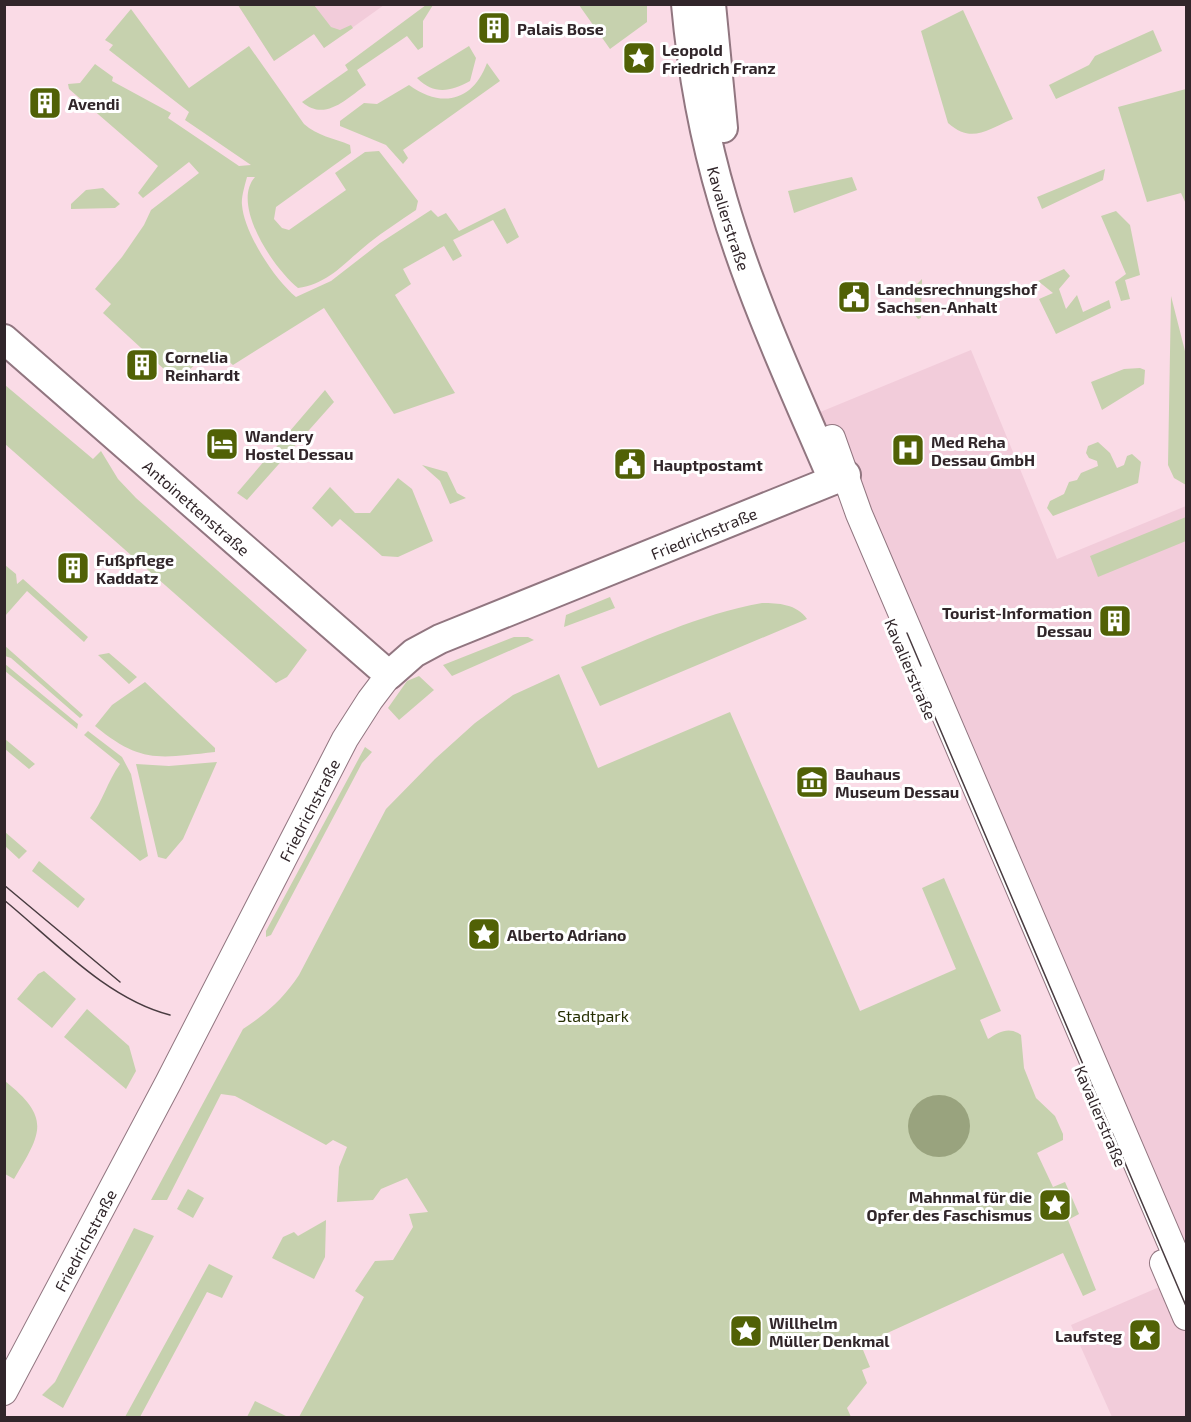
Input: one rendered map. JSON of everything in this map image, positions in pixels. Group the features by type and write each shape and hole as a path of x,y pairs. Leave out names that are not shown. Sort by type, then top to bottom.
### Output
{"main road":[{"name":"Kavalierstraße","path":"686,4 705,129 722,199 753,288 839,477"},
{"name":"Kavalierstraße","path":"711,4 720,112 727,155 742,219 766,286 832,438"},
{"name":"Antoinettenstraße","path":"4,339 389,675"},
{"name":"Friedrichstraße","path":"389,675 414,653 440,639 839,477"}],"street":[{"name":"Kavalierstraße","path":"832,438 839,477 1186,1317"},
{"name":"Kavalierstraße","path":"839,477 859,514 1186,1279"},
{"name":"Friedrichstraße","path":"4,1392 168,1083 345,739 389,675"}],"shaded area":[{"path":"238,5 384,5 324,48 314,34 274,61"},
{"path":"971,350 1057,559 1186,506 1186,1417 1112,1417 1071,1325 1178,1279 813,415"},
{"path":"933,1095 945,1095 961,1104 968,1114 970,1126 968,1138 961,1148 945,1157 933,1157 922,1152 913,1143 908,1132 908,1120 913,1109 922,1100"}],"green space":[{"path":"238,5 314,5 331,27 340,30 351,25 353,28 324,48 314,34 274,61"},
{"path":"426,5 433,5 423,21 423,47 418,50 407,36 357,70 366,85 335,106 319,110 302,102 348,70 345,65"},
{"path":"579,5 647,5 647,22 610,49"},
{"path":"131,9 189,88 249,46 304,124 320,134 350,145 351,153 276,207 274,219 282,228 289,230 346,190 335,173 365,152 379,151 418,201 416,210 328,277 309,286 298,288 278,267 258,236 248,204 249,189 255,177 247,177 242,202 248,229 270,268 296,297 331,281 380,243 431,210 438,217 446,213 459,231 505,208 519,237 507,244 493,220 453,240 462,256 453,261 444,246 403,269 411,284 395,295 455,393 394,414 324,308 233,365 222,356 217,362 206,353 178,382 103,313 111,304 95,289 122,257 144,225 151,210 199,173 189,162 143,198 138,193 158,166 69,89 68,84 80,83 95,64 113,77 112,81 171,113 168,118 239,166 251,165 185,120 189,112 109,50 113,45 105,40"},
{"path":"963,10 1013,119 987,131 972,134 964,133 948,123 921,31"},
{"path":"1153,30 1162,51 1056,99 1049,85 1089,65 1095,56"},
{"path":"469,46 476,58 470,81 456,88 442,90 430,87 417,78"},
{"path":"487,63 500,81 403,150 408,158 403,164 386,145 340,126 340,121 364,103 377,104 409,85 421,93 444,99 465,93 474,86"},
{"path":"1186,89 1186,204 1181,193 1147,202 1118,107"},
{"path":"1105,169 1103,180 1042,209 1037,197"},
{"path":"852,177 857,190 794,213 788,191"},
{"path":"103,188 120,204 115,208 71,209 71,204 86,190"},
{"path":"1116,211 1130,225 1140,275 1125,280 1130,299 1121,301 1115,282 1126,274 1101,216"},
{"path":"1064,269 1070,276 1059,289 1066,309 1077,295 1083,312 1109,300 1111,308 1056,334 1039,299 1053,293 1038,281"},
{"path":"922,279 921,318 918,319 914,314 916,285"},
{"path":"1171,296 1186,355 1186,485 1174,478 1168,465"},
{"path":"1124,369 1145,370 1144,384 1102,410 1091,382"},
{"path":"5,385 93,459 101,451 118,479 136,498 307,650 287,677 276,683 5,444"},
{"path":"325,390 334,402 247,500 237,493"},
{"path":"1098,442 1110,453 1117,468 1124,465 1127,456 1132,454 1141,462 1138,483 1053,516 1047,508 1050,501 1064,494 1069,482 1077,480 1081,473 1098,466 1097,461 1089,458 1086,453 1088,446"},
{"path":"422,465 447,472 457,493 466,498 450,504 440,481"},
{"path":"398,478 412,489 433,541 398,557 382,556 340,519 332,527 312,508 330,487 355,513 370,513"},
{"path":"1186,517 1186,541 1098,577 1090,556"},
{"path":"5,565 16,574 17,584 23,579 88,637 84,642 27,591 5,616"},
{"path":"610,597 615,608 564,627 566,615"},
{"path":"762,603 793,607 807,619 600,706 581,667 715,614"},
{"path":"514,637 528,637 534,640 452,676 443,665"},
{"path":"4,645 83,715 80,718 11,658 5,656"},
{"path":"109,653 137,677 129,684 98,655"},
{"path":"5,664 78,724 77,729 5,671"},
{"name":"Stadtpark","path":"559,674 598,768 730,712 860,1011 956,969 922,888 944,878 1001,1011 980,1020 988,1039 1008,1030 1021,1035 1024,1068 1036,1098 1055,1116 1063,1134 1063,1140 1037,1153 1053,1187 1065,1182 1079,1214 1068,1220 1096,1290 1083,1296 1063,1253 861,1345 870,1367 862,1370 867,1383 847,1408 851,1417 299,1417 364,1297 355,1291 375,1261 393,1260 413,1227 409,1214 428,1212 407,1178 381,1189 373,1200 337,1202 339,1167 347,1147 333,1140 326,1145 235,1096 221,1094 167,1200 151,1200 243,1029 274,1005 299,975 386,809 435,759 475,723 513,695"},
{"path":"419,676 434,690 399,720 388,708 407,681"},
{"path":"145,682 215,748 215,752 151,756 125,747 95,726 112,705"},
{"path":"88,731 122,757 131,774 148,856 140,861 90,818 120,764 84,735"},
{"path":"4,739 35,764 29,769 5,749"},
{"path":"365,747 372,752 362,763 271,935 266,937 266,931"},
{"path":"217,762 183,839 166,859 158,857 136,764 169,766"},
{"path":"5,832 27,851 19,859 5,846"},
{"path":"39,861 85,899 78,908 32,871"},
{"path":"44,971 76,999 52,1028 17,999 38,974"},
{"path":"87,1009 129,1046 136,1071 126,1089 64,1037"},
{"path":"5,1081 30,1105 37,1126 36,1137 31,1149 14,1179 5,1174"},
{"path":"188,1189 204,1198 193,1218 177,1209"},
{"path":"326,1220 325,1257 314,1279 272,1258 283,1237 294,1232 298,1236"},
{"path":"134,1228 154,1236 63,1408 42,1395 55,1382"},
{"path":"209,1264 233,1276 222,1298 207,1292 140,1417 125,1417"},
{"path":"255,1401 288,1417 247,1417"}],"tram line":[{"path":"907,633 921,666"},
{"path":"904,650 914,668 1186,1306"},
{"path":"4,885 120,982"},
{"path":"4,900 82,967 103,982 147,1007 170,1015"}],"place":[{"name":"Palais Bose","path":"494,28"},
{"name":"Leopold Friedrich Franz","path":"639,58"},
{"name":"Avendi","path":"45,103"},
{"name":"Landesrechnungshof Sachsen-Anhalt","path":"854,297"},
{"name":"Cornelia Reinhardt","path":"142,365"},
{"name":"Wandery Hostel Dessau","path":"222,444"},
{"name":"Med Reha Dessau GmbH","path":"908,450"},
{"name":"Hauptpostamt","path":"630,464"},
{"name":"Fußpflege Kaddatz","path":"73,568"},
{"name":"Tourist-Information Dessau","path":"1115,621"},
{"name":"Bauhaus Museum Dessau","path":"812,782"},
{"name":"Alberto Adriano","path":"484,934"},
{"name":"Mahnmal für die Opfer des Faschismus","path":"1055,1205"},
{"name":"Willhelm Müller Denkmal","path":"746,1331"},
{"name":"Laufsteg","path":"1145,1335"}]}
